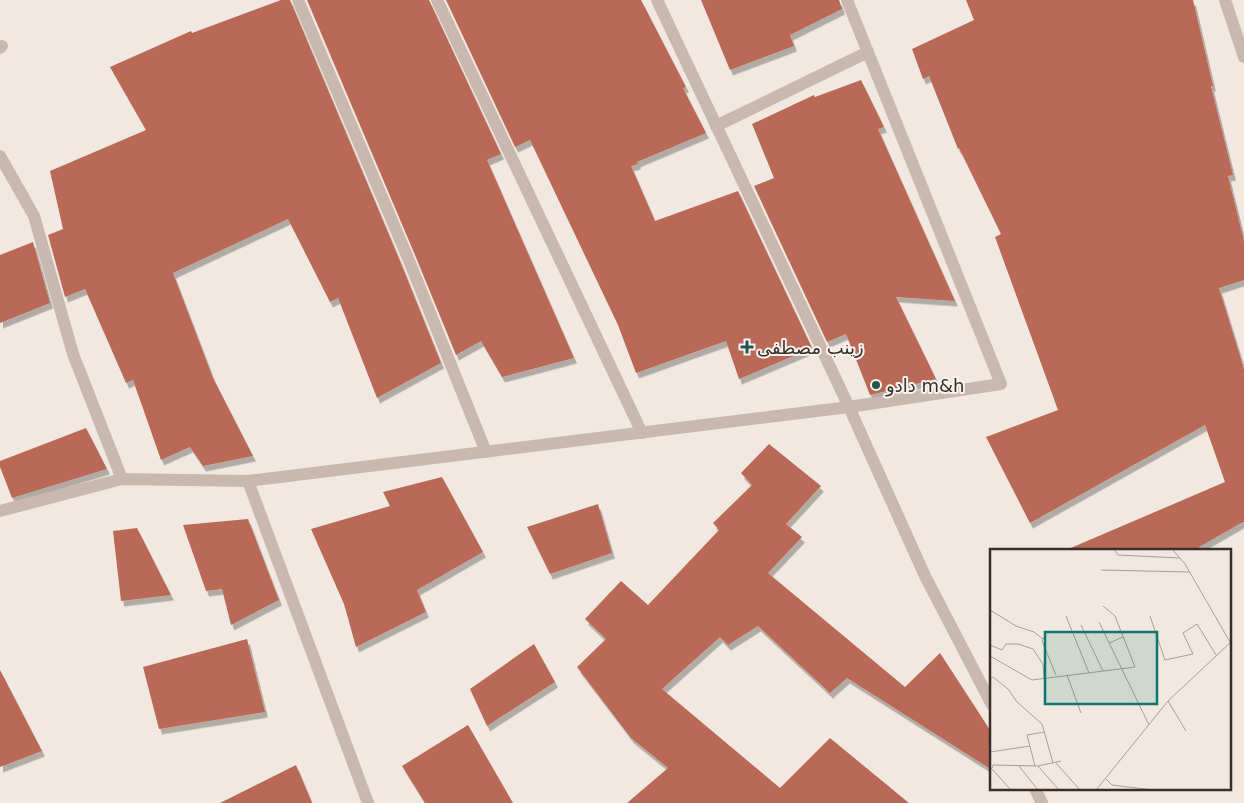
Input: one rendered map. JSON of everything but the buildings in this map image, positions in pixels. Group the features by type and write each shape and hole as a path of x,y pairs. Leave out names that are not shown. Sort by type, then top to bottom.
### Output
{"street":[{"path":"298,0 404,249 486,452"},
{"path":"437,0 642,432"},
{"path":"657,0 849,407 925,576 990,701"},
{"path":"0,511 122,479 248,480 849,407 1001,384 847,0"},
{"path":"1225,0 1244,57"},
{"path":"716,126 868,52"},
{"path":"0,156 34,216 73,354 122,479"},
{"path":"248,480 368,803"},
{"path":"1036,790 1042,803"}],"place":[{"name":"زينب مصطفى","path":"747,347"},
{"name":"دادو m&h","path":"876,385"}]}
